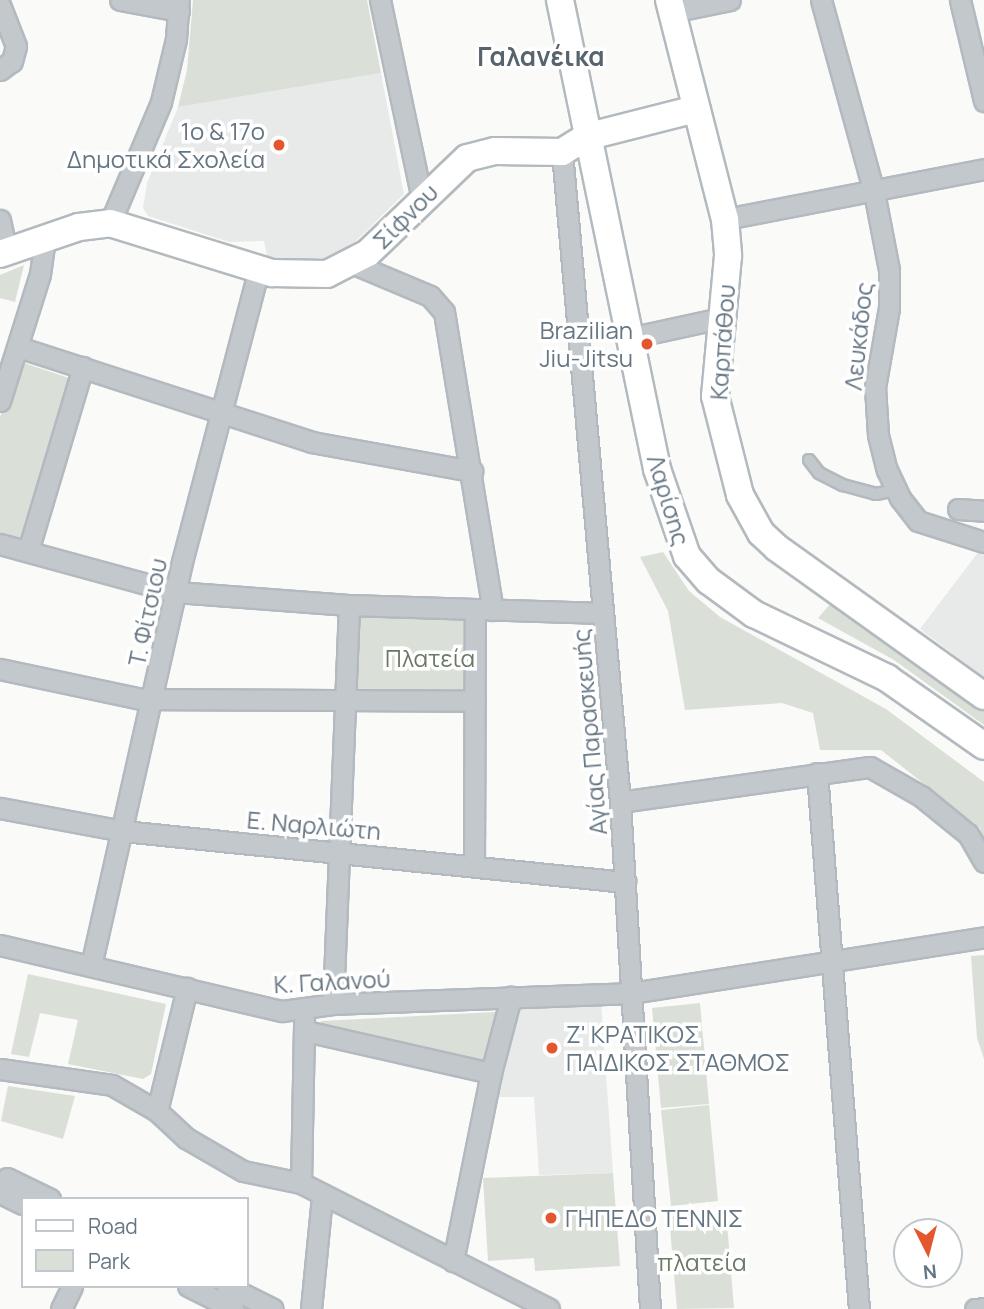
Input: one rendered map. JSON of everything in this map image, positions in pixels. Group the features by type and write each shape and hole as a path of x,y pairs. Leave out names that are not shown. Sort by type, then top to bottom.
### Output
{"street":[{"path":"0,220 3,253 90,224 110,223 161,102 179,6 120,0"},
{"path":"380,0 422,200"},
{"name":"Λαρίσης","path":"560,0 586,137 663,494 687,556 699,571 763,620 899,685 984,746"},
{"path":"670,6 730,0"},
{"name":"Λευκάδος","path":"821,0 874,192 890,281 877,369 876,423 896,490 922,524 984,541"},
{"path":"960,0 984,102"},
{"path":"0,5 16,46 6,66"},
{"name":"Καρπάθου","path":"670,6 725,219 728,256 716,388 719,422 731,472 761,533 984,696"},
{"path":"562,152 586,137 696,109"},
{"name":"Σίφνου","path":"110,223 259,269 317,276 354,264 458,164 476,154 562,152"},
{"name":"Αγίας Παρασκευής","path":"562,152 620,802 650,1309"},
{"path":"725,219 984,169"},
{"path":"0,401 40,274 45,239"},
{"path":"354,264 430,296 440,305 449,328 472,471 484,610 475,701 474,864"},
{"name":"Τ. Φίτσιου","path":"91,967 176,592 220,410 259,269"},
{"path":"629,338 721,318"},
{"path":"18,347 220,410 312,442 472,471"},
{"path":"27,551 83,367"},
{"path":"958,509 984,511"},
{"path":"0,544 176,592 349,605 603,613"},
{"path":"333,1004 342,853 349,605"},
{"path":"0,669 153,699 346,698 475,701"},
{"path":"620,802 870,767 884,772 968,834 984,862"},
{"path":"817,773 859,1309"},
{"name":"Ε. Ναρλιώτη","path":"0,808 123,831 474,864 625,882"},
{"name":"Κ. Γαλανού","path":"0,945 187,988 263,1009 303,1009 333,1004 632,993 984,937"},
{"path":"157,1111 187,988"},
{"path":"453,1261 491,1073 510,998"},
{"path":"301,1183 306,1031 303,1009"},
{"path":"306,1031 491,1073"},
{"path":"0,1069 112,1085 157,1111 186,1138 243,1171 301,1183 321,1196 549,1309"},
{"path":"4,1185 43,1197"},
{"path":"4,1185 21,1202"},
{"path":"311,1309 321,1196"},
{"path":"61,1309 71,1288"},
{"path":"192,1288 234,1309"},
{"path":"231,1288 273,1309"},
{"path":"975,1309 984,1308"}],"lane":[{"path":"809,460 819,473 843,485 876,494 896,490"}],"shaded area":[{"name":"1ο & 17ο Δημοτικά Σχολεία","path":"381,73 404,194 355,242 322,259 291,264 267,256 264,241 229,242 148,216 143,208 147,183 178,107"},
{"path":"979,551 984,552 984,677 920,629"},
{"name":"Ζ' ΚΡΑΤΙΚΟΣ ΠΑΙΔΙΚΟΣ ΣΤΑΘΜΟΣ","path":"509,999 601,1001 613,1173 539,1175 534,1097 490,1097"}],"green space":[{"path":"193,0 367,0 381,73 178,107 187,70"},
{"path":"24,265 15,302 0,298 0,275"},
{"path":"18,361 72,379 23,541 0,535 0,417"},
{"path":"663,552 689,591 720,617 886,709 984,782 984,843 980,828 881,750 820,750 813,713 782,703 685,710 668,611 640,557"},
{"path":"833,601 984,709 984,725 894,660 818,618"},
{"name":"Πλατεία","path":"355,616 471,621 468,697 353,694"},
{"path":"984,955 984,1059 977,1038 971,956"},
{"path":"28,974 166,1004 151,1074 143,1079 68,1064 78,1020 40,1013 29,1057 11,1054"},
{"path":"700,1003 709,1104 661,1108 652,1008"},
{"path":"495,1012 500,1016 491,1058 478,1065 319,1029 321,1021"},
{"path":"8,1086 75,1096 63,1139 1,1121"},
{"name":"ΓΗΠΕΔΟ ΤΕΝΝΙΣ","path":"709,1105 718,1201 671,1206 661,1110"},
{"name":"ΓΗΠΕΔΟ ΤΕΝΝΙΣ","path":"613,1173 620,1266 535,1271 534,1258 488,1261 483,1178"},
{"name":"πλατεία","path":"726,1211 734,1308 677,1309 669,1216"}],"place":[{"name":"1ο & 17ο Δημοτικά Σχολεία","path":"279,145"},
{"name":"Brazilian Jiu-Jitsu","path":"647,344"},
{"name":"Ζ' ΚΡΑΤΙΚΟΣ ΠΑΙΔΙΚΟΣ ΣΤΑΘΜΟΣ","path":"552,1048"},
{"name":"ΓΗΠΕΔΟ ΤΕΝΝΙΣ","path":"551,1218"}],"district":[{"name":"Γαλανέικα","path":"541,57"}]}
